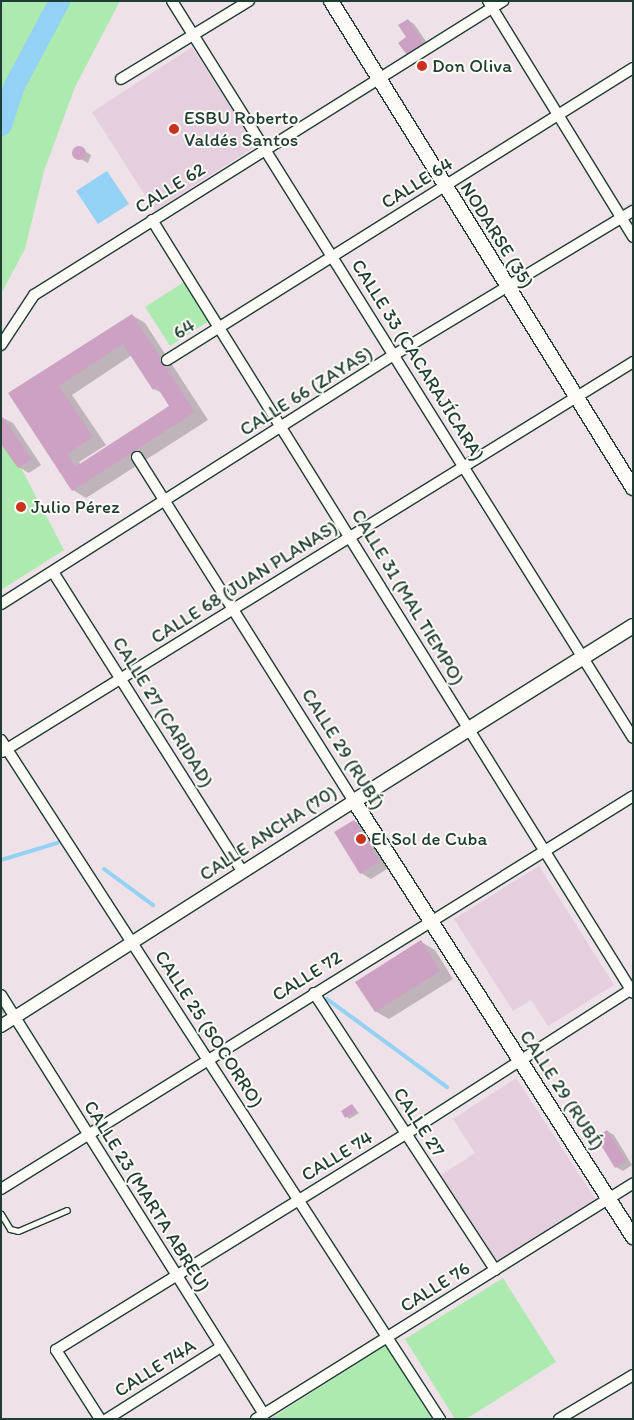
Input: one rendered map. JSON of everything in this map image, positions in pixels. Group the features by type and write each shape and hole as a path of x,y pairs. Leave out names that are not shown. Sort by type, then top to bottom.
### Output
{"main road":[{"name":"NODARSE (35)","path":"331,1 506,287 633,488"},
{"name":"CALLE ANCHA (70)","path":"354,801 633,626"},
{"name":"CALLE 29 (RUBÍ)","path":"354,801 633,1237"}],"street":[{"name":"CALLE 33 (CACARAJÍCARA)","path":"172,1 633,738"},
{"path":"122,79 249,1"},
{"name":"CALLE 62","path":"1,345 34,295 378,79 490,5 503,1"},
{"path":"490,5 633,237"},
{"name":"CALLE 64","path":"219,327 633,68"},
{"name":"CALLE 66 (ZAYAS)","path":"1,604 394,356 633,211"},
{"name":"CALLE 31 (MAL TIEMPO)","path":"152,220 351,536 468,729 632,990"},
{"name":"64","path":"167,360 219,327"},
{"name":"CALLE 68 (JUAN PLANAS)","path":"3,747 121,679 633,362"},
{"name":"CALLE 29 (RUBÍ)","path":"137,457 354,801"},
{"name":"CALLE 27 (CARIDAD)","path":"53,572 243,872"},
{"name":"CALLE 25 (SOCORRO)","path":"3,747 132,942 440,1419"},
{"name":"CALLE 72","path":"1,1189 633,796"},
{"name":"CALLE ANCHA (70)","path":"1,1026 354,801"},
{"name":"CALLE 74","path":"100,1419 56,1350 406,1134 632,990"},
{"name":"CALLE 27","path":"314,993 495,1270"},
{"name":"CALLE 23 (MARTA ABREU)","path":"1,995 220,1347 260,1416"},
{"name":"CALLE 76","path":"260,1416 633,1184"},
{"name":"CALLE 74A","path":"108,1419 220,1347"},
{"path":"560,1419 633,1375"}],"lane":[{"path":"1,1214 10,1229 18,1231 67,1210"}],"shaded area":[{"name":"ESBU Roberto Valdés Santos","path":"192,47 256,146 155,211 92,112"},
{"path":"539,866 614,985 548,1026 531,1000 513,1011 454,919"},
{"path":"516,1078 596,1200 499,1264 441,1175 475,1153 453,1119"}],"green space":[{"path":"1,1 120,1 75,87 44,171 25,249 1,294"},
{"path":"184,282 209,321 170,346 145,307"},
{"name":"Julio Pérez","path":"1,439 19,464 64,550 1,590"},
{"path":"503,1278 556,1362 466,1419 455,1419 405,1339"},
{"path":"386,1345 432,1419 270,1419"}],"water":[{"path":"107,171 129,204 98,224 76,191"}],"building":[{"path":"408,19 424,43 407,55 398,43 406,37 398,25"},
{"path":"76,146 82,146 86,153 82,160 76,160 72,156 72,150"},
{"path":"132,314 195,412 72,491 8,393","holes":["123,344 153,390 157,387 169,406 75,467 67,454 93,437 59,386"]},
{"path":"1,415 32,459 18,468 1,444"},
{"path":"354,820 380,861 360,874 334,832"},
{"path":"421,940 440,971 375,1012 355,982"},
{"path":"352,1104 357,1111 345,1118 341,1111"},
{"path":"607,1130 626,1161 615,1168 596,1137"}],"waterway":[{"path":"1,125 13,87 59,1"},
{"path":"1,860 57,843"},
{"path":"104,869 153,905"},
{"path":"327,999 447,1087"}],"place":[{"name":"Don Oliva","path":"422,66"},
{"name":"ESBU Roberto Valdés Santos","path":"174,129"},
{"name":"Julio Pérez","path":"21,507"},
{"name":"El Sol de Cuba","path":"361,839"}]}
